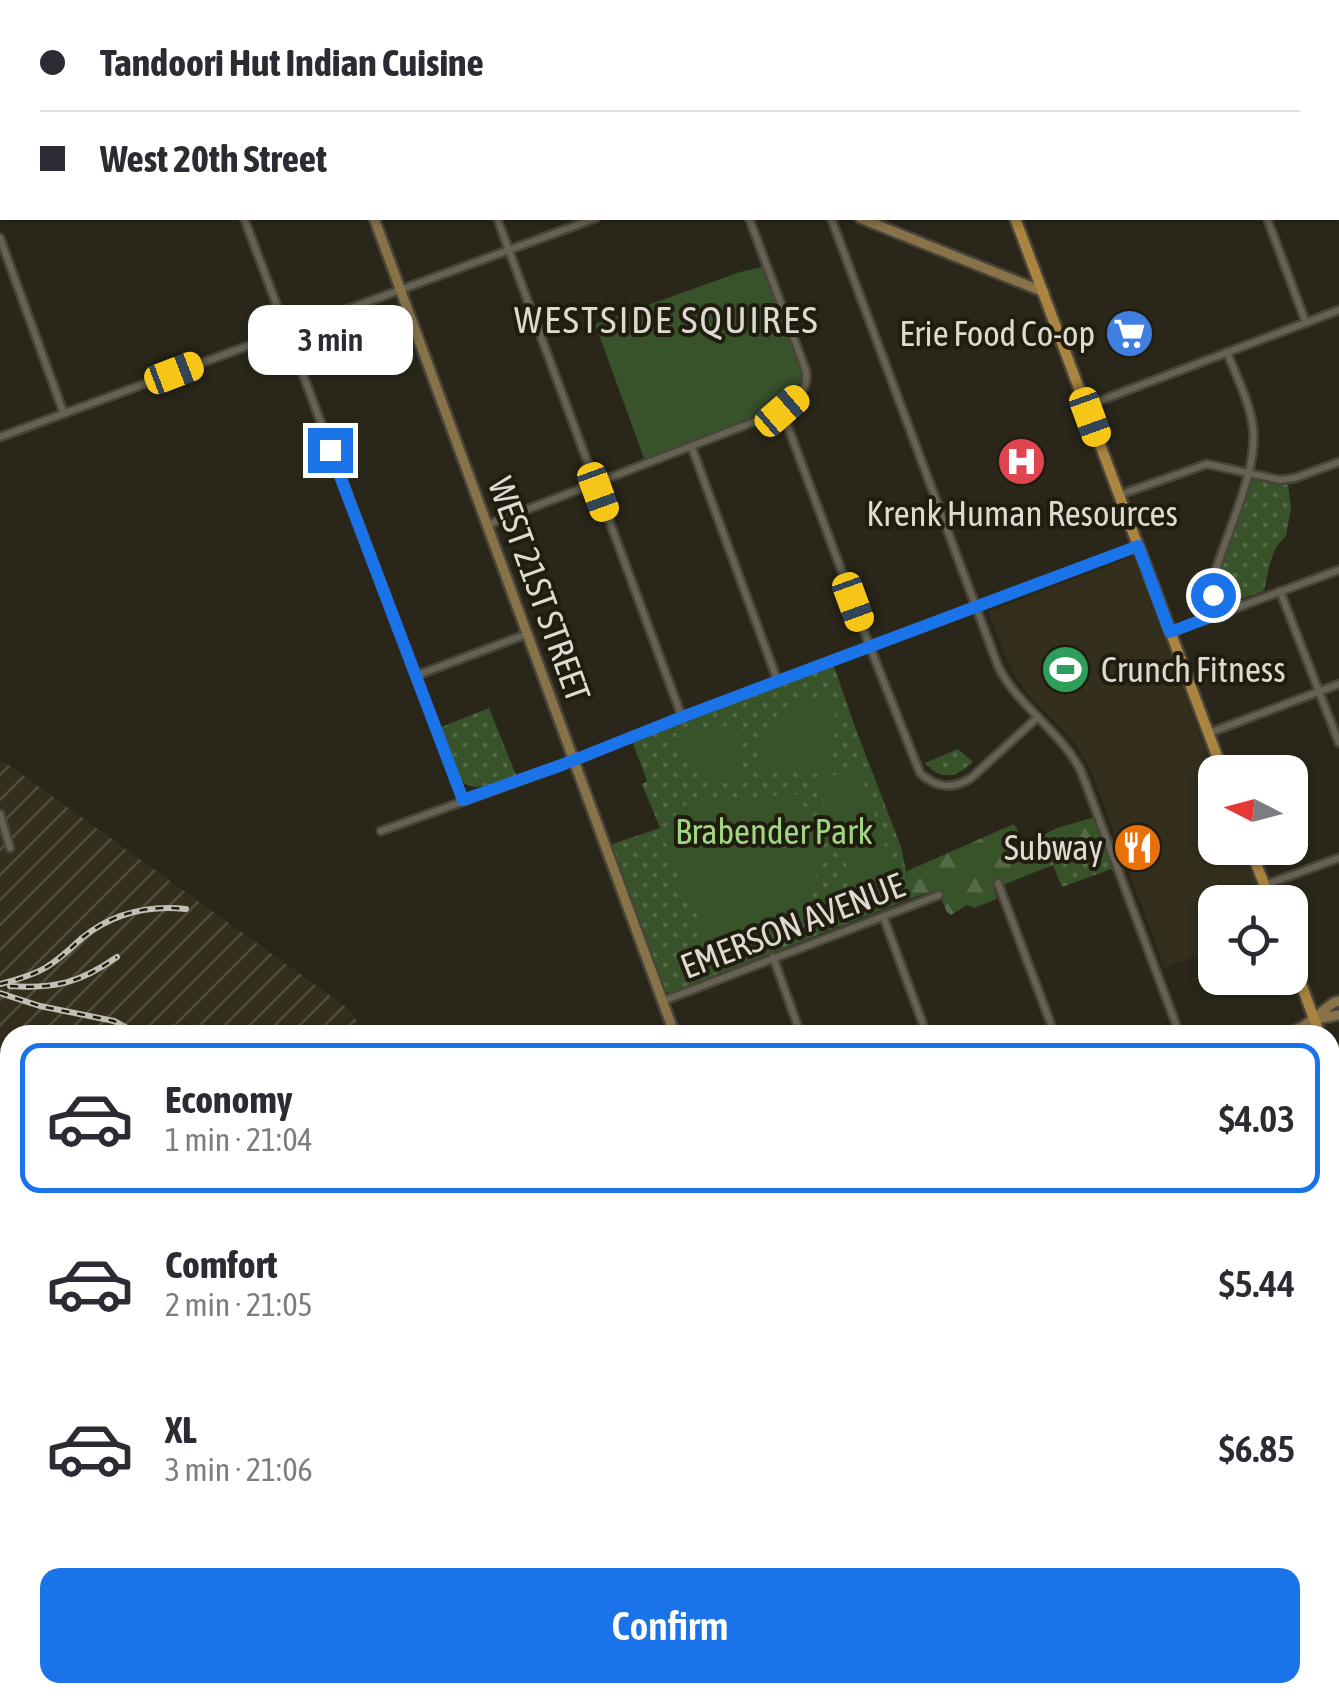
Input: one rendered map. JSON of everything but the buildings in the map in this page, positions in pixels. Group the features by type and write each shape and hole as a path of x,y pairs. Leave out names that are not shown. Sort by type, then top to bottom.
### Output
{"main road":[{"path":"1016,220 1216,755"},
{"path":"1305,995 1316,1025"}],"street":[{"path":"245,220 463,800"},
{"name":"WEST 21ST STREET","path":"375,220 671,1025"},
{"path":"498,220 682,717"},
{"path":"0,437 591,220"},
{"path":"487,525 782,411 802,394 807,383 806,371 750,220"},
{"path":"832,220 1003,675 1017,696 1064,744 1081,771 1176,1025"},
{"path":"865,220 1044,292"},
{"path":"1268,220 1306,323"},
{"path":"0,238 64,414"},
{"path":"1086,406 1339,310"},
{"path":"1218,614 1213,580 1248,474 1253,427 1228,352"},
{"path":"782,411 916,767 934,784 948,786 971,778 1038,717"},
{"path":"692,448 778,682"},
{"path":"1120,495 1207,464 1291,480 1339,462"},
{"path":"381,830 1138,546"},
{"path":"1170,632 1339,570"},
{"path":"1280,592 1339,743"},
{"path":"415,676 527,634"},
{"path":"1208,733 1339,684"},
{"path":"0,814 10,848"},
{"path":"1267,885 1339,858"},
{"path":"998,882 1050,1025"},
{"name":"EMERSON AVENUE","path":"662,1001 939,895"},
{"path":"883,916 923,1025"},
{"path":"772,957 798,1025"},
{"path":"1303,1025 1339,1001"},
{"path":"1314,1019 1339,1015"}],"shaded area":[{"path":"1133,556 1208,755 1198,755 1198,865 1248,865 1256,885 1198,885 1198,955 1165,968 1090,768 1071,737 1013,673 988,612"},
{"path":"0,761 346,1007 360,1025 0,1025"}],"green space":[{"path":"762,267 802,373 801,382 773,409 645,461 595,324"},
{"path":"1255,479 1288,484 1291,508 1286,536 1273,555 1264,591 1224,605 1220,603 1217,585 1249,482"},
{"name":"Brabender Park","path":"834,666 901,847 908,880 905,884 915,897 669,993 663,989 609,845 660,828 642,784 647,781 632,741"},
{"path":"809,701 836,707 832,770 826,775 762,768 762,743 770,724 785,710"},
{"path":"489,708 516,775 476,787 456,773 439,728"},
{"path":"735,727 746,782 709,780 691,768 676,735"},
{"path":"958,749 973,762 955,774 937,773 925,763"},
{"path":"858,765 900,892 862,907 816,783"},
{"path":"796,794 812,821 818,849 816,875 807,899 790,919 768,934 741,943 710,945 667,848 670,823 687,804"},
{"path":"1095,817 1102,838 1051,857 1053,865 1003,885 1001,881 993,884 997,899 974,908 967,905 951,915 937,890 915,897 904,883 908,880 907,871 1014,824 1025,844 1057,828"},
{"path":"1102,838 1114,868 1062,887 1050,858"}],"railway":[{"path":"0,984 45,968 94,929 118,917 158,908 186,909"},
{"path":"10,986 66,982 117,957"},
{"path":"0,993 121,1025"}],"place":[{"name":"Erie Food Co-op","path":"1130,333"},
{"name":"Krenk Human Resources","path":"1022,461"},
{"name":"Crunch Fitness","path":"1066,669"},
{"name":"Subway","path":"1138,847"}],"district":[{"name":"WESTSIDE SQUIRES","path":"667,319"}],"route":[{"path":"330,450 463,800 1138,546 1170,632 1218,614 1213,595"}]}
